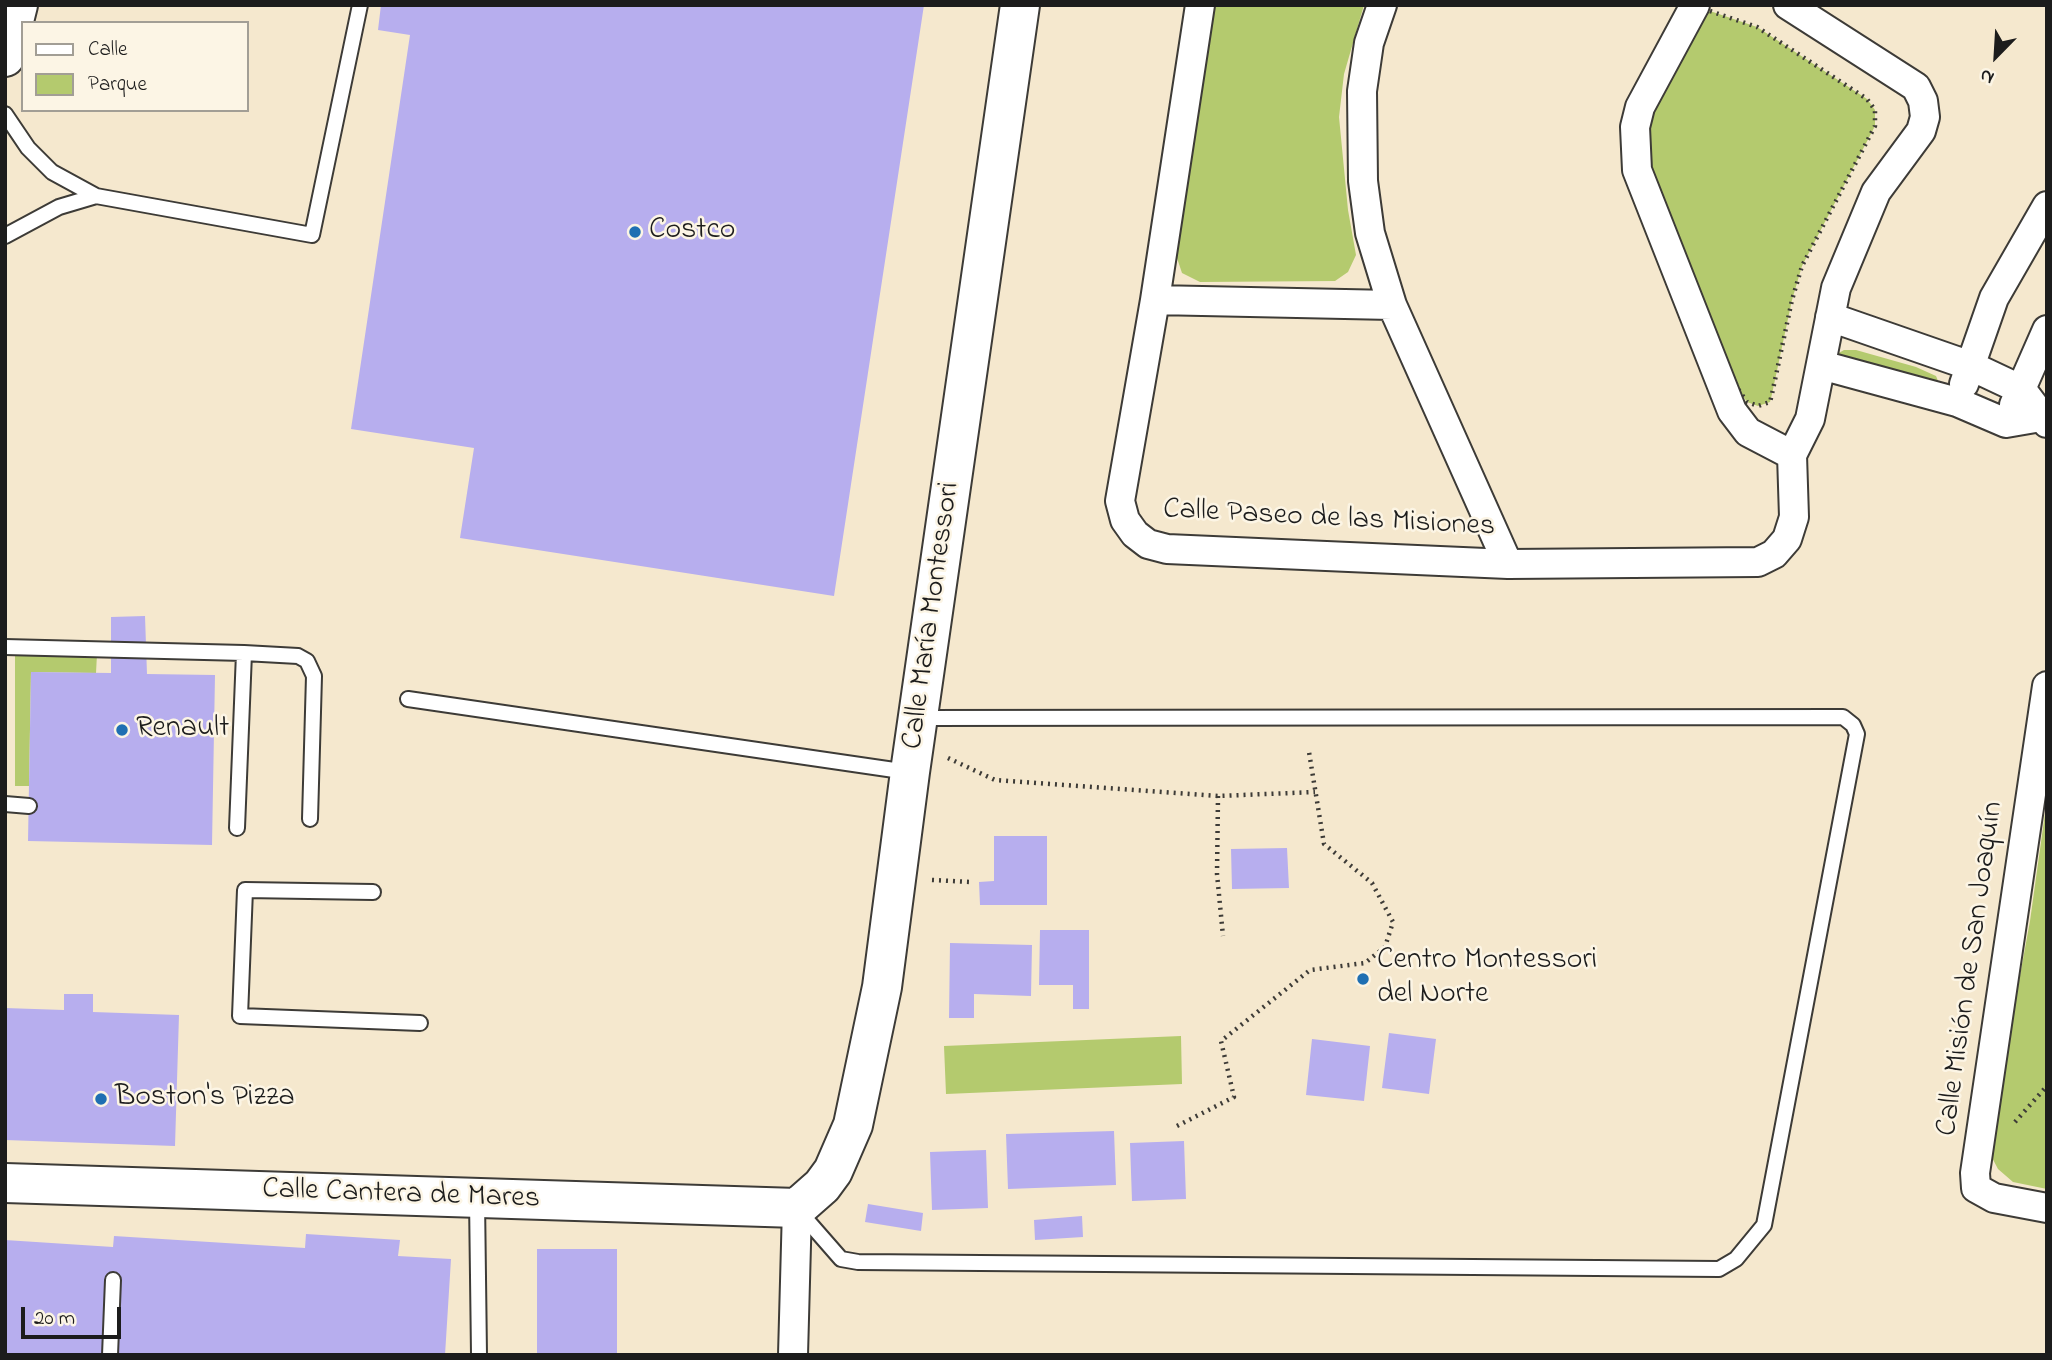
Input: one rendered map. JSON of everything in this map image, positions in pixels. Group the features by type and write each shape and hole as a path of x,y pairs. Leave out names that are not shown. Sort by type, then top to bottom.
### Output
{"street":[{"path":"5,57 18,5"},
{"name":"Calle María Montessori","path":"797,1208 822,1186 833,1171 853,1125 882,987 910,772 1020,5"},
{"name":"Calle Paseo de las Misiones","path":"1200,5 1155,300 1120,501 1125,520 1135,534 1148,544 1167,550 1508,564 1758,562 1774,554 1787,539 1794,517 1792,455 1810,419 1836,288 1875,192 1921,131 1925,117 1923,101 1916,87 1788,5"},
{"path":"1382,5 1369,43 1362,91 1360,132 1370,233 1392,305 1508,564"},
{"path":"1695,5 1640,107 1635,127 1637,170 1732,411 1748,432 1792,455"},
{"path":"1957,402 1994,298 2039,237 2047,206"},
{"path":"1155,300 1392,305"},
{"path":"1830,317 1971,366 2022,390 2044,420"},
{"path":"2006,423 2047,330"},
{"path":"1821,365 1957,402 2006,423 2044,420"},
{"name":"Calle Misión de San Joaquín","path":"2047,686 1975,1173 1976,1188 1994,1198 2047,1208"},
{"name":"Calle Cantera de Mares","path":"5,1183 797,1208"},
{"path":"793,1355 797,1208"}],"lane":[{"path":"5,114 28,148 52,172 96,196 312,234 360,5"},
{"path":"5,236 59,207 96,196"},
{"path":"5,647 244,653 298,656 307,661 314,676 310,819"},
{"path":"237,828 244,653"},
{"path":"408,699 910,772"},
{"path":"797,1208 841,1259 858,1262 1719,1269 1736,1259 1764,1225 1857,734 1853,725 1843,718 919,718"},
{"path":"5,804 29,806"},
{"path":"373,892 245,890 240,1016 420,1023"},
{"path":"477,1198 479,1355"},
{"path":"110,1355 113,1280"}],"path":[{"path":"1710,10 1758,27 1867,99 1875,110 1875,126 1802,266 1774,380 1770,402 1758,406 1747,402 1738,389 1648,180 1643,156 1638,124 1679,37 1696,17 1710,10"},
{"path":"1177,1126 1234,1097 1221,1041 1310,970 1365,963 1385,947 1393,922 1372,883 1324,844 1309,752"},
{"path":"948,758 995,779 1218,796 1315,792"},
{"path":"1218,796 1217,874 1223,936"},
{"path":"928,873 933,881 970,881"}],"green space":[{"path":"1215,5 1364,5 1344,74 1339,117 1348,210 1356,255 1348,272 1335,281 1200,282 1182,273 1175,252"},
{"path":"1710,11 1757,27 1867,99 1875,110 1875,126 1802,266 1770,402 1758,406 1747,402 1738,389 1648,180 1638,124 1696,17"},
{"path":"1844,350 1856,350 1916,367 1936,376 1939,383 1838,362 1837,354"},
{"path":"15,653 97,654 96,673 31,672 29,786 15,786"},
{"path":"2047,799 2047,1189 2013,1182 1998,1169 1988,1150 2030,921"},
{"path":"1181,1036 1182,1084 946,1094 944,1046"}],"building":[{"name":"Costco","path":"381,5 924,5 834,596 460,538 474,448 351,429 410,35 378,30"},
{"name":"Renault","path":"145,616 147,674 215,675 212,845 28,841 31,672 111,673 111,617"},
{"path":"994,836 1047,836 1047,905 980,905 979,882 994,881"},
{"path":"1287,848 1289,888 1232,889 1231,849"},
{"path":"1040,930 1089,930 1089,1009 1073,1009 1073,985 1039,985"},
{"path":"950,943 1032,945 1031,996 974,994 974,1018 949,1018"},
{"path":"64,994 93,994 93,1012 179,1015 175,1146 5,1140 5,1008 64,1010"},
{"path":"1389,1033 1436,1039 1429,1094 1382,1088"},
{"path":"1312,1039 1370,1046 1364,1101 1306,1095"},
{"path":"1114,1131 1116,1185 1008,1189 1006,1134"},
{"path":"1184,1141 1186,1199 1132,1201 1130,1143"},
{"path":"986,1150 988,1208 932,1210 930,1152"},
{"path":"868,1204 923,1213 921,1231 865,1222"},
{"path":"1082,1216 1083,1237 1035,1240 1034,1220"},
{"path":"306,1234 400,1240 398,1256 451,1259 445,1355 5,1355 5,1240 113,1247 114,1236 305,1248"},
{"path":"537,1249 617,1249 617,1355 537,1355"}],"place":[{"name":"Costco","path":"635,232"},
{"name":"Renault","path":"122,730"},
{"name":"Centro Montessori del Norte","path":"1363,979"},
{"name":"Boston's Pizza","path":"101,1099"}]}
